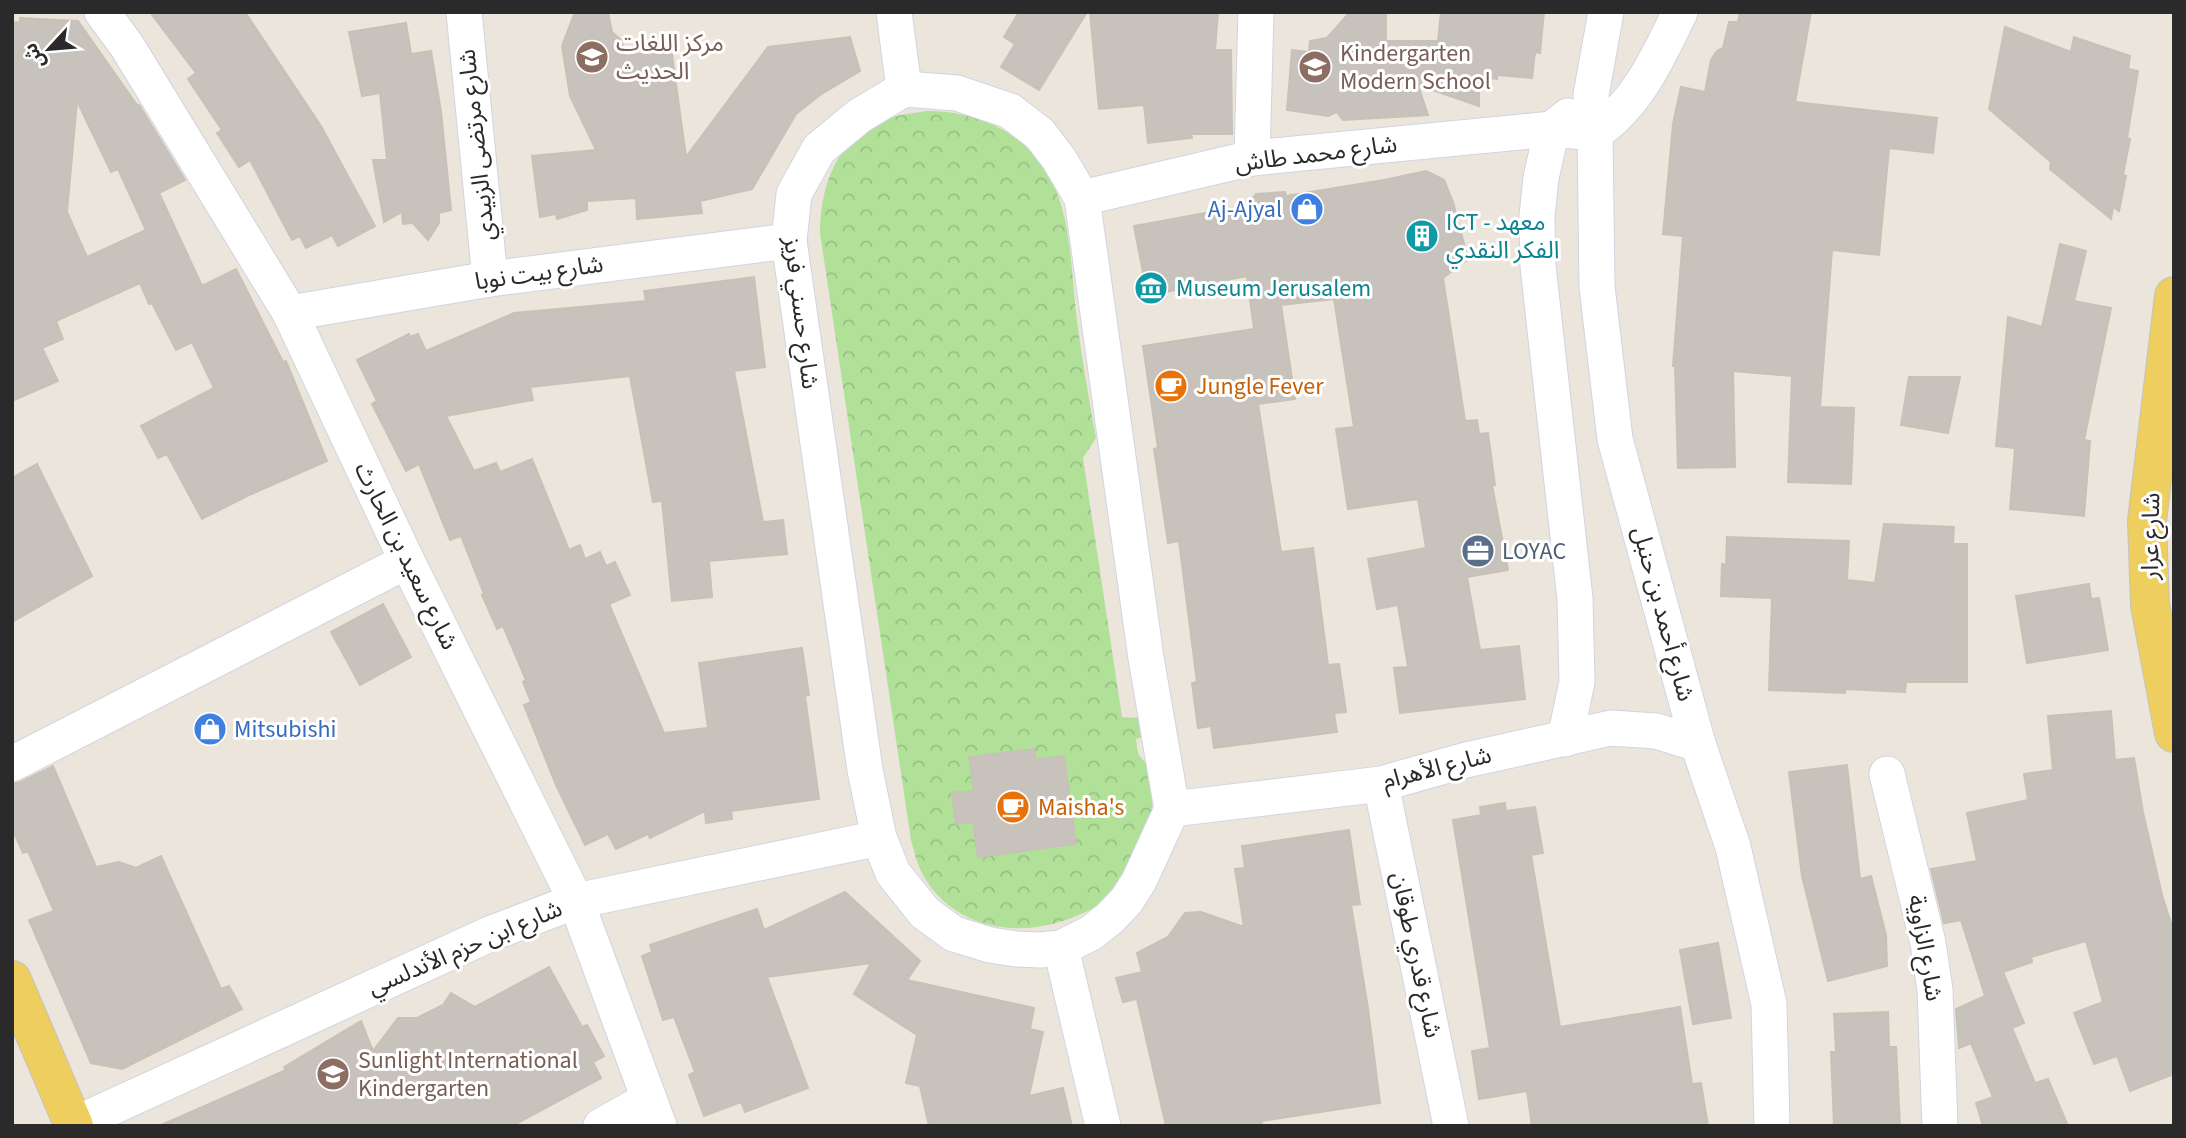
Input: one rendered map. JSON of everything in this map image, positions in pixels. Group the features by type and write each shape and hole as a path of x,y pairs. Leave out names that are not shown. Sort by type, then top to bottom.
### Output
{"main road":[{"name":"شارع عرار","path":"2174,296 2147,521 2150,605 2174,733"},
{"path":"12,980 74,1125"}],"street":[{"name":"شارع سعيد بن الحارث","path":"102,12 127,46 290,313 407,561 576,901 654,1112"},
{"name":"شارع مرتضى الزبيدي","path":"464,12 490,279"},
{"path":"894,12 904,89 957,93 1010,111 1040,134 1059,159 1082,198 1146,658 1172,809"},
{"path":"1252,158 1256,12"},
{"name":"شارع أحمد بن حنبل","path":"1606,12 1591,95 1595,133 1597,287 1615,439 1698,744 1733,847 1769,1004 1772,1126"},
{"path":"1595,133 1618,115 1646,79 1680,12"},
{"name":"شارع حسني فريز","path":"904,89 859,116 819,149 794,194 789,241 865,771 879,838 893,873 925,913 954,934 990,945 1041,950 1061,948 1091,933 1126,900 1149,861 1172,809"},
{"path":"1565,739 1577,682 1575,599 1538,266 1537,228 1541,178 1552,129 1591,95"},
{"name":"شارع محمد طاش","path":"1082,198 1252,158 1552,129 1595,133"},
{"name":"شارع بيت نوبا","path":"290,313 490,279 789,241"},
{"path":"2156,445 2174,412"},
{"path":"1558,446 1615,439"},
{"path":"12,764 407,561"},
{"name":"شارع الأهرام","path":"1172,809 1381,783 1466,760 1611,728 1656,731 1698,744"},
{"name":"شارع الزاوية","path":"1887,774 1928,943 1935,990 1940,1126"},
{"name":"شارع قدري طوقان","path":"1381,783 1451,1126"},
{"name":"شارع ابن حزم الأندلسي","path":"74,1125 492,933 576,901 879,838"},
{"path":"1061,948 1103,1126"},
{"path":"601,1126 654,1112"}],"green space":[{"path":"927,111 976,118 1017,139 1034,155 1058,195 1067,232 1079,336 1096,438 1083,458 1122,717 1141,718 1143,737 1136,739 1138,752 1150,767 1153,776 1150,820 1122,884 1106,900 1087,911 1053,924 1031,928 1009,928 967,917 949,906 934,891 916,859 820,233 827,186 839,157 849,144 860,133 880,121"}],"building":[{"path":"150,12 245,12 321,126 375,226 338,246 332,235 306,248 300,236 292,240 250,160 239,167 217,133 222,130 188,79 196,73"},
{"path":"575,12 608,12 612,32 621,40 626,56 671,48 686,157 768,47 850,37 860,71 820,95 796,114 752,189 700,201 702,213 637,219 636,198 587,201 587,210 557,219 556,214 540,217 532,156 596,150 570,96 562,46"},
{"path":"1019,12 1087,12 1039,90 1001,67 1015,44 1004,37"},
{"path":"1090,12 1218,12 1215,50 1231,50 1232,134 1191,134 1192,138 1148,143 1144,105 1099,109"},
{"path":"1350,12 1386,12 1386,41 1438,41 1441,12 1544,12 1540,53 1535,52 1532,78 1497,75 1497,79 1479,77 1479,106 1418,85 1428,115 1343,120 1337,112 1328,116 1287,110 1292,50 1309,52 1310,41 1327,38"},
{"path":"1740,12 1811,12 1795,102 1937,118 1933,153 1889,148 1879,255 1832,250 1820,407 1854,408 1851,484 1788,482 1792,376 1733,371 1735,467 1678,468 1673,366 1683,236 1663,234 1673,124 1681,87 1705,92 1711,60 1717,51 1723,48 1729,22 1738,22"},
{"path":"20,18 78,21 139,105 185,180 159,193 202,286 236,269 283,362 286,361 327,461 202,519 167,454 158,458 141,426 214,388 192,342 176,350 140,283 56,321 63,339 42,348 58,381 12,401 12,23 20,22","holes":["77,101 111,172 118,169 146,230 87,257 67,212"]},
{"path":"406,23 411,54 431,51 441,112 451,210 439,213 439,223 428,240 413,223 403,224 402,212 384,222 373,160 387,160 380,93 362,96 349,32"},
{"path":"2005,27 2071,52 2074,37 2130,56 2128,69 2138,71 2127,138 2130,139 2123,175 2126,176 2119,211 2113,207 2111,219 2050,169 2051,162 1989,109"},
{"path":"1426,171 1444,180 1453,202 1468,259 1443,278 1465,421 1477,420 1479,434 1488,433 1495,485 1492,485 1508,570 1467,577 1480,650 1519,646 1525,699 1400,713 1394,668 1408,667 1398,605 1377,609 1368,559 1426,548 1418,499 1348,509 1336,429 1354,427 1334,299 1281,305 1295,399 1258,404 1281,552 1313,548 1328,665 1339,664 1346,712 1334,713 1337,732 1214,748 1211,726 1198,728 1192,683 1197,682 1179,541 1168,543 1143,346 1254,329 1247,276 1160,293 1147,293 1134,226 1233,208 1234,221 1256,194 1285,192 1286,196"},
{"path":"2060,244 2086,251 2074,301 2111,308 2084,440 2090,441 2084,516 2010,509 2015,448 1996,446 2008,317 2042,327"},
{"path":"754,277 765,367 734,371 763,522 783,520 787,554 709,561 712,597 672,601 662,501 653,502 630,376 530,387 533,400 446,416 474,471 496,463 500,472 532,459 569,550 580,545 585,559 600,552 606,566 615,562 630,595 609,604 664,733 708,728 699,663 802,648 809,695 805,696 819,799 731,811 732,819 706,823 705,811 650,838 648,834 616,849 608,834 585,845 556,785 524,705 531,702 523,682 526,680 503,626 497,629 461,536 450,540 419,464 406,471 372,404 377,401 357,360 409,334 410,337 418,334 426,351 514,313 646,301 644,291"},
{"path":"1909,377 1960,377 1948,433 1901,425"},
{"path":"37,464 92,576 12,622 12,478"},
{"path":"1884,524 1954,527 1953,544 1967,544 1967,682 1906,682 1905,692 1845,689 1845,693 1769,690 1772,598 1721,596 1722,564 1726,565 1727,537 1849,541 1847,580 1875,583"},
{"path":"2089,584 2091,599 2099,598 2108,650 2027,663 2016,596"},
{"path":"383,604 411,657 360,685 331,632"},
{"path":"2111,711 2115,760 2134,758 2143,812 2162,895 2174,933 2174,1074 2130,1091 2117,1056 2094,1064 2074,1013 2103,1002 2086,941 2031,957 2032,962 2003,972 2024,1023 2012,1028 2035,1083 2048,1079 2068,1126 1983,1126 1976,1103 1993,1097 1971,1043 1959,1048 1956,1009 1985,996 1961,920 1944,923 1931,869 1977,861 1967,813 2028,800 2024,774 2053,770 2048,716"},
{"name":"Maisha's","path":"1034,749 1036,760 1064,756 1076,844 978,857 973,822 956,824 952,793 974,791 969,757"},
{"path":"1847,765 1860,879 1871,876 1886,935 1887,966 1828,981 1802,876 1789,772"},
{"path":"53,766 96,867 119,862 136,868 161,856 221,989 229,986 242,1009 122,1069 91,1063 29,920 54,911 28,851 23,853 12,828 12,784"},
{"path":"1505,803 1506,811 1535,807 1543,853 1531,855 1560,1027 1680,1007 1692,1084 1701,1083 1708,1126 1532,1126 1527,1091 1479,1099 1472,1051 1490,1048 1453,820 1481,815 1480,807"},
{"path":"1349,830 1360,904 1351,905 1380,1103 1261,1121 1262,1126 1166,1126 1137,999 1123,1002 1116,978 1142,972 1137,953 1168,937 1185,913 1201,912 1244,927 1235,869 1245,868 1242,846"},
{"path":"845,892 920,961 907,980 1034,1008 1030,1029 1043,1032 1029,1096 1063,1088 1072,1126 929,1126 920,1086 906,1083 917,1035 854,994 871,963 767,977 808,1088 745,1112 741,1102 704,1116 689,1075 695,1072 674,1017 663,1020 642,956 652,952 650,945 757,909 764,930"},
{"path":"1718,943 1731,1018 1693,1024 1680,950"},
{"path":"549,967 582,1027 587,1025 604,1056 593,1062 601,1078 512,1126 159,1126 286,1070 284,1067 361,1021 373,1051 398,1018 417,1018 443,1005 451,993 475,1007"},
{"path":"1888,1012 1889,1047 1896,1047 1900,1126 1834,1126 1831,1052 1836,1052 1834,1014"}],"place":[{"name":"مركز اللغات الحديث","path":"592,57"},
{"name":"Kindergarten Modern School","path":"1315,67"},
{"name":"Aj-Ajyal","path":"1307,209"},
{"name":"ICT - معهد الفكر النقدي","path":"1422,236"},
{"name":"Museum Jerusalem","path":"1151,288"},
{"name":"Jungle Fever","path":"1171,386"},
{"name":"LOYAC","path":"1478,551"},
{"name":"Mitsubishi","path":"210,729"},
{"name":"Maisha's","path":"1013,807"},
{"name":"Sunlight International Kindergarten","path":"333,1074"}]}
